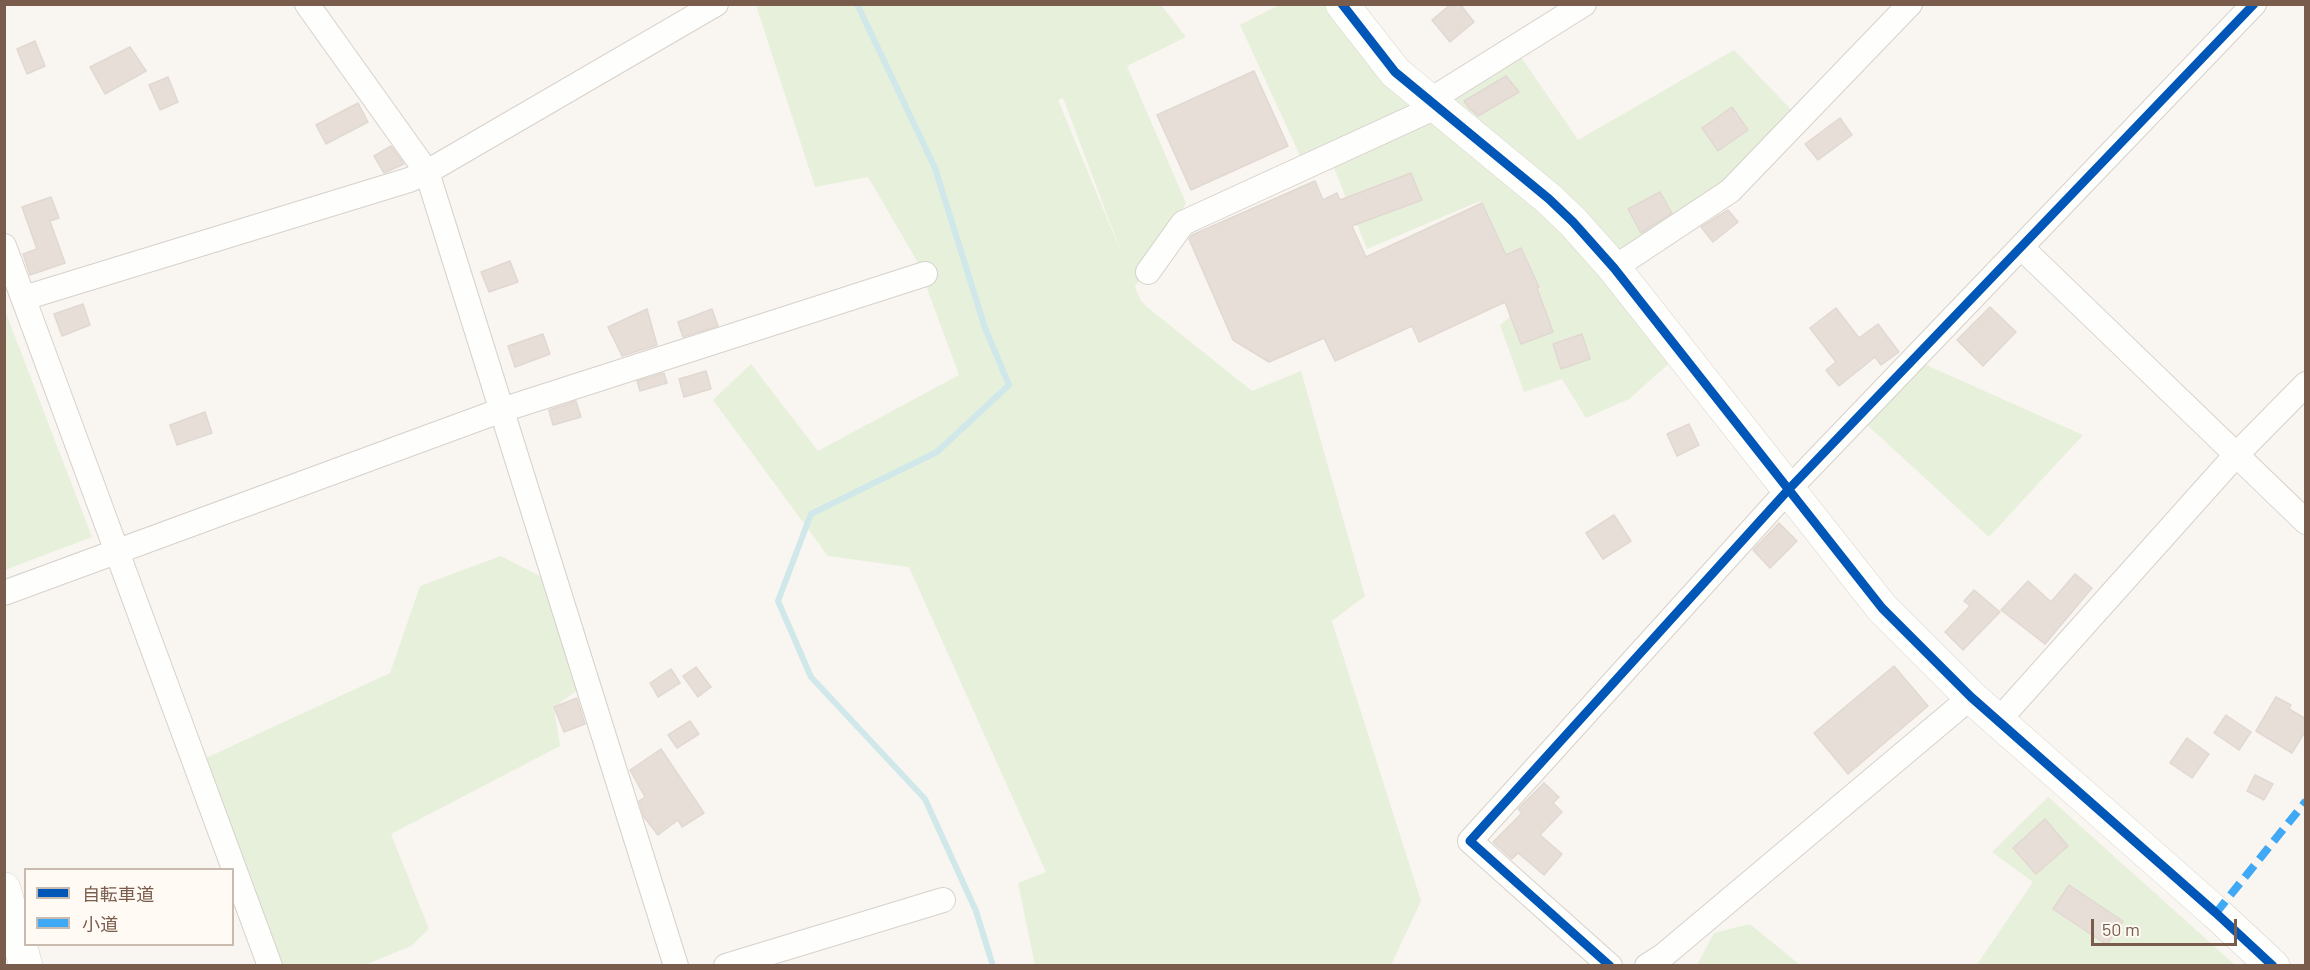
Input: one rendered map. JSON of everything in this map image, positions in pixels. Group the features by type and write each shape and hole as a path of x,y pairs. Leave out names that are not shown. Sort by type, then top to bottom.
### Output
{"street":[{"path":"306,4 427,172 676,966"},
{"path":"24,298 409,180 427,172 716,4"},
{"path":"1342,4 1395,72 1549,199 1614,268 1882,608 1971,698 2216,913 2272,966"},
{"path":"1148,272 1184,223 1432,104 1584,4"},
{"path":"1614,268 1730,191 1910,4"},
{"path":"1610,966 1470,841 1789,489 2254,4"},
{"path":"4,246 234,868"},
{"path":"2022,248 2306,522"},
{"path":"4,593 502,410 925,274"},
{"path":"1998,721 2236,455 2306,384"},
{"path":"1647,966 1664,955 1971,698"},
{"path":"234,868 270,966"},
{"path":"4,889 26,966"},
{"path":"726,966 943,900"}],"green space":[{"path":"756,5 1161,5 1186,37 1127,66 1186,203 1135,287 1141,301 1147,307 1252,391 1301,371 1365,596 1332,621 1421,901 1391,965 1035,965 1018,883 1046,872 909,567 828,556 713,400 751,364 818,451 959,375 917,261 868,177 815,187","holes":["1063,98 1123,257 1058,100"]},
{"path":"1279,5 1343,5 1429,101 1303,162 1240,25"},
{"path":"1510,41 1578,140 1734,50 1800,119 1730,191 1621,264 1681,353 1629,399 1586,418 1562,379 1524,392 1500,325 1540,293 1521,248 1506,255 1480,201 1367,249 1329,156 1436,107"},
{"path":"4,308 92,537 5,570 4,570"},
{"path":"1924,364 2083,435 1989,537 1865,423"},
{"path":"501,556 557,585 588,683 554,707 560,746 391,834 429,929 411,946 365,965 270,965 195,763 390,673 420,586"},
{"path":"2048,797 2235,965 1976,966 2033,882 1992,852"},
{"path":"1750,924 1800,965 1697,965 1714,933"}],"building":[{"path":"1451,4 1460,4 1474,22 1450,42 1432,20"},
{"path":"35,41 45,66 27,74 17,49"},
{"path":"130,47 146,71 105,94 90,67"},
{"path":"1254,71 1288,146 1191,190 1157,115"},
{"path":"1506,76 1519,92 1478,116 1469,108 1464,101"},
{"path":"168,77 178,102 160,110 149,85"},
{"path":"358,103 368,122 326,144 316,125"},
{"path":"1732,107 1748,130 1718,151 1702,128"},
{"path":"1840,118 1852,135 1818,160 1805,144"},
{"path":"391,146 404,164 384,173 374,156"},
{"path":"1411,173 1422,200 1352,226 1366,257 1482,203 1506,255 1521,248 1539,287 1537,288 1553,332 1521,344 1505,302 1419,342 1412,326 1335,361 1324,338 1269,362 1233,340 1189,239 1192,235 1315,181 1323,200 1337,193 1340,200"},
{"path":"1660,192 1672,213 1641,233 1628,209"},
{"path":"51,197 59,218 50,221 65,263 30,275 23,254 37,249 22,207"},
{"path":"1728,210 1738,222 1713,242 1701,227"},
{"path":"510,261 518,282 489,292 481,272"},
{"path":"83,304 90,325 62,336 54,314"},
{"path":"1990,307 2016,332 1983,366 1957,340"},
{"path":"1836,308 1859,338 1878,324 1899,352 1881,365 1875,357 1839,386 1826,370 1836,362 1810,328"},
{"path":"647,309 657,345 622,356 608,327"},
{"path":"712,309 718,326 683,337 678,322"},
{"path":"543,334 550,354 515,367 508,346"},
{"path":"1582,334 1590,359 1561,369 1553,344"},
{"path":"706,371 711,389 684,397 679,379"},
{"path":"664,373 667,383 640,391 637,381"},
{"path":"576,401 581,417 553,425 549,410"},
{"path":"205,412 212,433 177,445 170,425"},
{"path":"1689,424 1699,445 1677,456 1667,434"},
{"path":"1614,515 1631,541 1603,559 1586,533"},
{"path":"1779,523 1797,541 1770,568 1753,550"},
{"path":"2075,574 2092,588 2045,644 2001,610 2028,581 2051,602"},
{"path":"1974,590 2000,612 1963,650 1945,632 1970,606 1964,601"},
{"path":"1894,666 1928,706 1848,774 1814,733"},
{"path":"696,667 711,687 698,697 683,676"},
{"path":"671,669 680,683 658,697 650,683"},
{"path":"2276,697 2291,705 2289,709 2306,719 2306,730 2292,753 2256,731"},
{"path":"577,698 585,724 564,732 554,707"},
{"path":"2226,715 2251,732 2239,750 2214,733"},
{"path":"690,721 699,734 677,748 668,735"},
{"path":"2187,738 2209,754 2192,778 2170,763"},
{"path":"661,749 704,813 682,827 678,820 658,835 644,817 639,801 645,797 630,770"},
{"path":"2255,775 2273,784 2264,800 2247,791"},
{"path":"1544,783 1559,797 1553,803 1562,812 1540,835 1562,854 1544,875 1518,853 1512,859 1493,842 1522,813 1518,809"},
{"path":"2045,819 2068,846 2036,874 2013,848"},
{"path":"2069,885 2123,921 2107,945 2053,909"}],"waterway":[{"path":"857,4 935,168 985,328 1009,385 937,452 811,514 778,601 811,677 925,799 976,911 993,966"}],"marked path":[{"path":"2216,913 2306,801"}],"cycle path":[{"path":"1342,4 1395,72 1549,199 1573,222 1614,268 1882,608 1971,697 2273,966"},
{"path":"1610,966 1470,841 1789,489 2254,4"}]}
